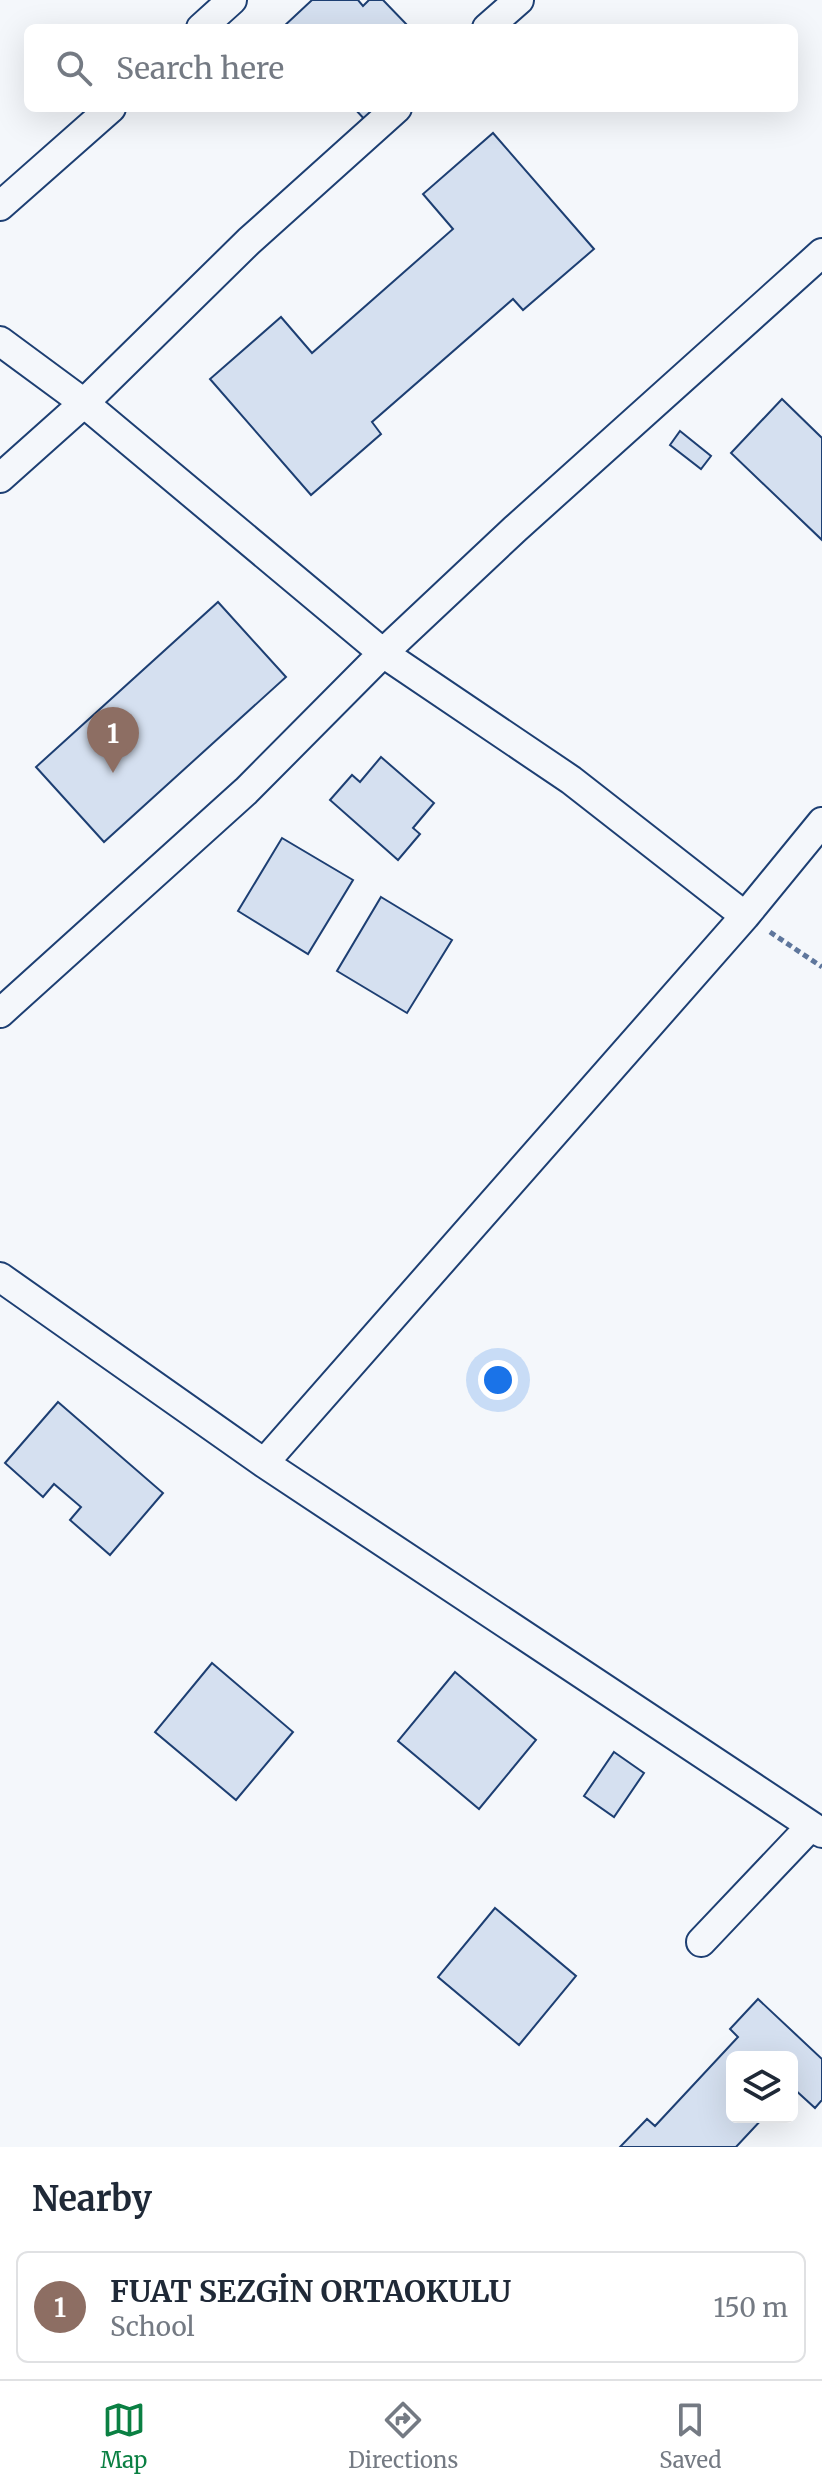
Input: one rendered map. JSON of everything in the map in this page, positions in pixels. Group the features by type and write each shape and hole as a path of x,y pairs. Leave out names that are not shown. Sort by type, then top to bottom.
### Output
{"street":[{"path":"205,24 232,0"},
{"path":"492,24 519,0"},
{"path":"0,206 106,112"},
{"path":"0,478 84,403 249,241 393,112"},
{"path":"0,1013 246,791 383,653 515,529 822,253"},
{"path":"0,341 84,403 383,653 571,780 745,916"},
{"path":"264,1463 745,916 822,822"},
{"path":"0,1277 264,1463 816,1830 701,1942"}],"path":[{"path":"745,916 822,967"}],"building":[{"path":"312,0 358,0 363,6 369,0 383,0 406,24 286,24"},
{"path":"358,112 378,112 367,122"},
{"path":"493,133 594,249 523,310 513,299 372,422 381,434 311,495 210,379 281,317 312,353 453,229 423,194"},
{"path":"782,399 822,438 822,540 731,453"},
{"path":"680,431 711,456 701,469 670,445"},
{"path":"218,602 286,677 104,842 36,767"},
{"path":"381,757 434,803 413,828 420,834 398,860 330,800 352,775 360,782"},
{"path":"282,838 353,880 308,954 238,911"},
{"path":"381,897 452,940 407,1013 337,971"},
{"path":"58,1402 163,1493 110,1555 70,1520 81,1507 54,1484 43,1497 5,1463"},
{"path":"212,1663 293,1732 236,1800 155,1732"},
{"path":"455,1672 536,1740 479,1809 398,1741"},
{"path":"614,1752 644,1773 614,1817 584,1796"},
{"path":"495,1908 576,1976 519,2045 438,1977"},
{"path":"758,1999 822,2059 822,2100 815,2108 798,2092 798,2051 726,2051 726,2123 758,2123 736,2147 620,2147 647,2119 655,2126 738,2037 730,2029"}],"place":[{"name":"FUAT SEZGİN ORTAOKULU","path":"113,773"}]}
